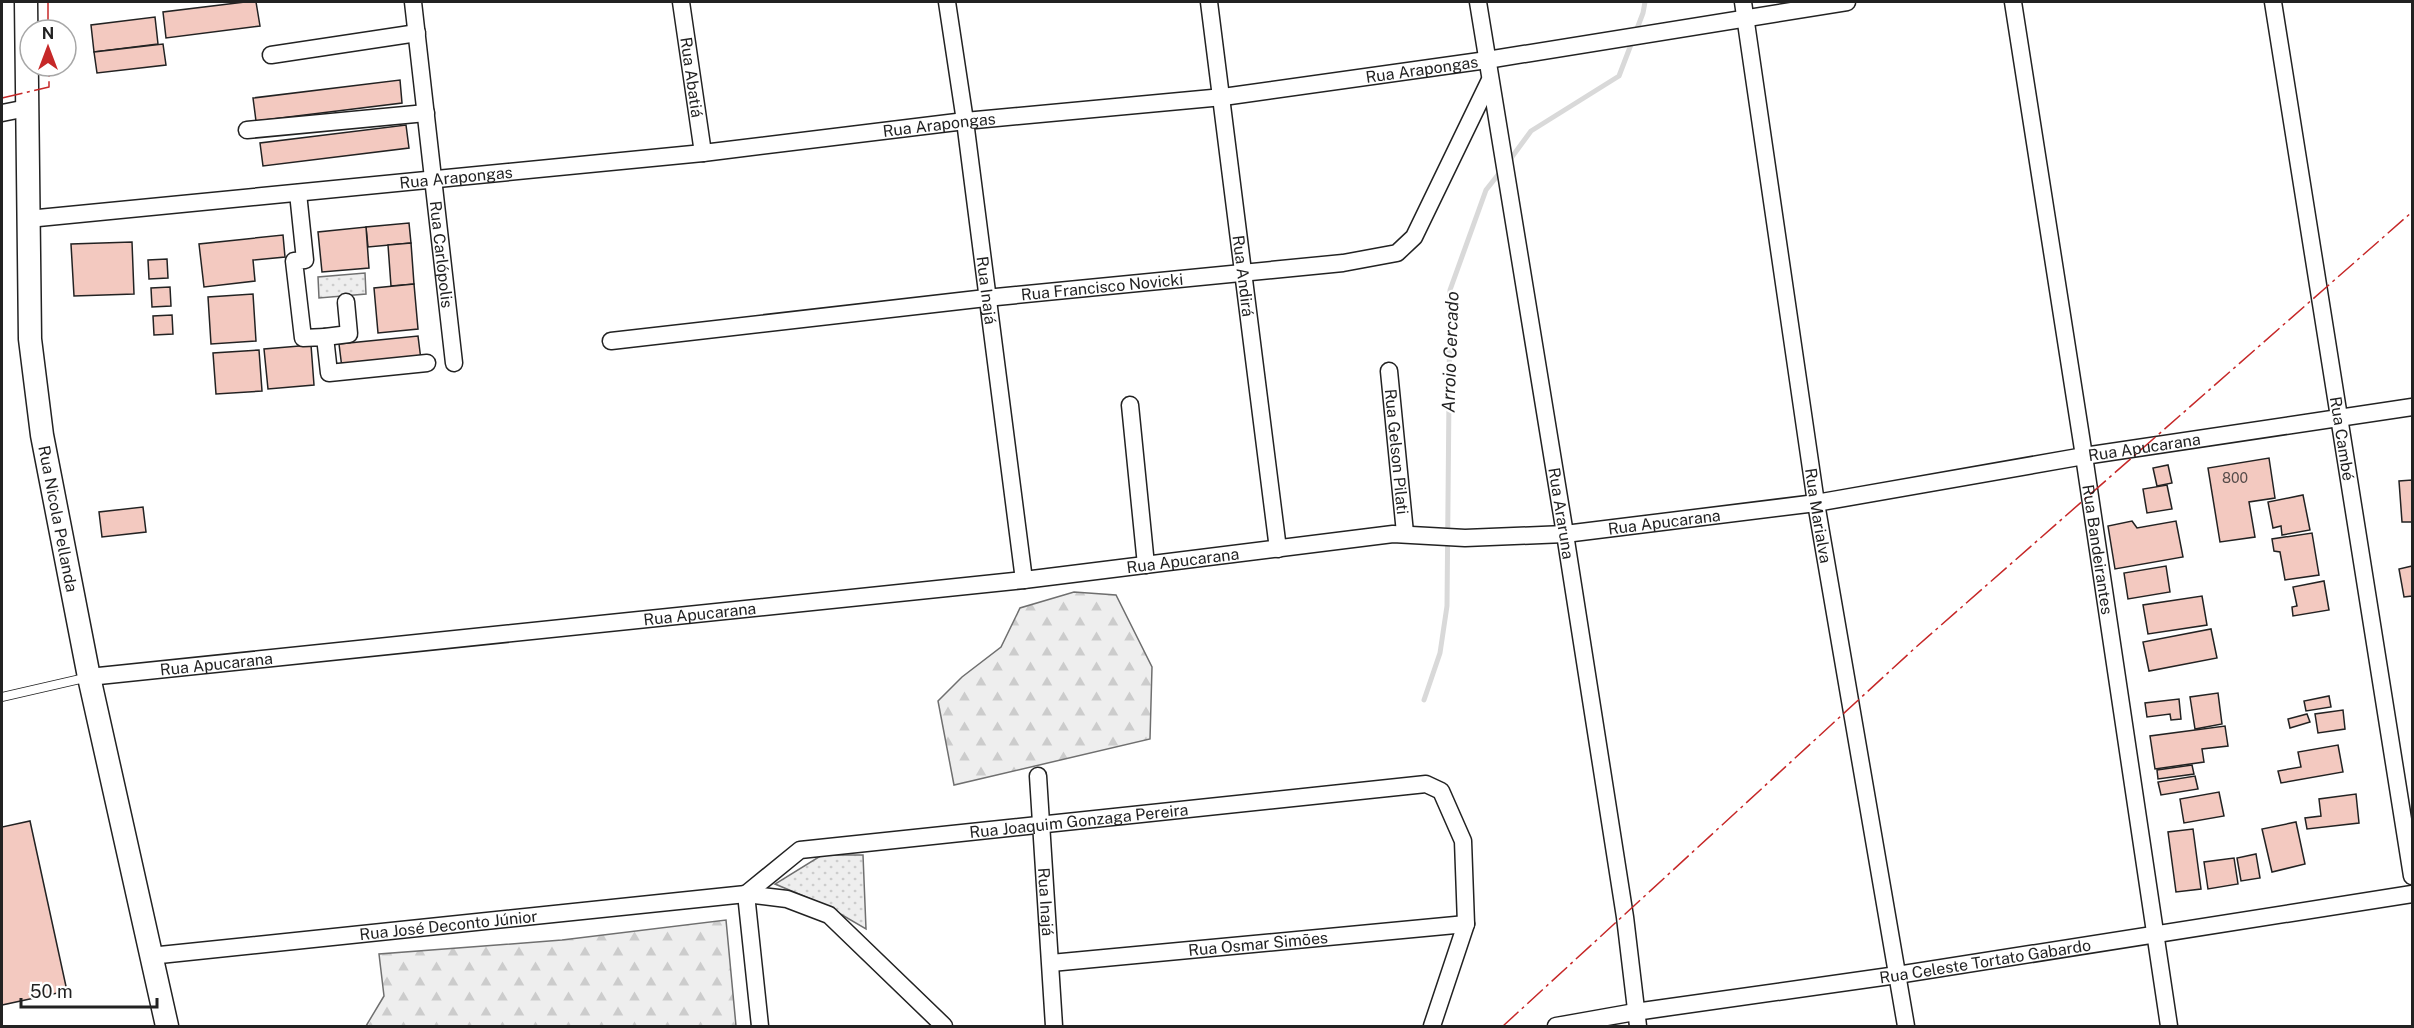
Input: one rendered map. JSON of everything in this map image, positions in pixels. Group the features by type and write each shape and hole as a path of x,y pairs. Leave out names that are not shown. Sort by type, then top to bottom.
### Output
{"main road":[{"name":"Rua Nicola Pellanda","path":"26,2 30,339 35,393 89,677 167,1026"}],"street":[{"name":"Rua Carlópolis","path":"413,2 435,179 454,363"},
{"name":"Rua Abatiá","path":"681,2 703,153"},
{"name":"Rua Inajá","path":"947,2 965,121 1024,580"},
{"name":"Rua Andirá","path":"1209,2 1223,97 1278,549"},
{"name":"Rua Araruna","path":"1478,2 1489,82 1565,534 1624,917 1636,1019"},
{"name":"Rua Arapongas","path":"28,219 703,153 965,121 1223,97 1487,60 1618,38 1744,9 1846,2"},
{"name":"Rua Bandeirantes","path":"2013,2 2084,456 2169,1026"},
{"name":"Rua Cambé","path":"2273,2 2342,419 2412,876"},
{"name":"Rua Marialva","path":"1744,9 1816,503 1906,1026"},
{"path":"271,55 417,33"},
{"name":"Rua Francisco Novicki","path":"611,341 986,298 1343,263 1397,253 1414,237 1489,82"},
{"path":"2,113 27,108"},
{"path":"247,130 426,113"},
{"path":"298,193 304,260 294,261 303,338 349,334 346,302"},
{"path":"325,337 329,373 427,363"},
{"name":"Rua Gelson Pilati","path":"1389,371 1405,533"},
{"path":"1130,405 1146,565"},
{"name":"Rua Apucarana","path":"89,677 1024,580 1405,533 1465,537 1565,534 1816,503 2084,456 2412,407"},
{"name":"Rua Inajá","path":"1038,776 1054,1026"},
{"name":"Rua Joaquim Gonzaga Pereira","path":"746,894 800,850 1426,784 1441,791 1463,841 1466,924"},
{"path":"760,1026 746,894 787,899 829,915 944,1026"},
{"name":"Rua José Deconto Júnior","path":"150,956 746,894"},
{"name":"Rua Celeste Tortato Gabardo","path":"1556,1026 1636,1019 1897,975 2412,894"},
{"path":"1432,1026 1466,924"},
{"name":"Rua Osmar Simões","path":"1051,963 1466,924"}],"lane":[{"path":"2,696 89,677"}],"green space":[{"path":"365,273 366,294 319,298 318,277"},
{"path":"1074,592 1116,595 1152,667 1150,739 954,785 938,701 962,677 1001,647 1020,608"},
{"path":"822,855 863,855 866,929 825,905 775,884"},
{"path":"726,920 736,1026 366,1026 384,996 379,954 562,940"}],"building":[{"path":"256,2 260,26 166,38 163,12"},
{"path":"155,17 158,44 94,52 91,25"},
{"path":"163,44 166,65 97,73 94,52"},
{"path":"400,80 402,103 256,121 253,98"},
{"path":"406,125 409,148 263,166 260,143"},
{"path":"409,223 411,243 368,247 366,227"},
{"path":"366,227 369,268 322,272 318,232"},
{"path":"283,235 285,257 253,260 255,281 204,287 199,244"},
{"path":"132,242 134,294 74,296 71,244"},
{"path":"411,243 414,284 391,286 388,245"},
{"path":"167,259 168,278 149,279 148,260"},
{"path":"414,284 418,329 378,333 374,288"},
{"path":"170,287 171,306 152,307 151,288"},
{"path":"253,294 256,341 211,344 208,297"},
{"path":"172,315 173,334 154,335 153,316"},
{"path":"418,336 421,360 342,368 339,344"},
{"path":"311,345 314,385 268,389 264,349"},
{"path":"259,350 262,391 216,394 213,353"},
{"path":"2269,458 2275,498 2249,502 2255,537 2220,542 2208,468"},
{"path":"2168,465 2172,483 2157,486 2153,468"},
{"path":"2412,480 2412,522 2402,522 2399,481"},
{"path":"2167,485 2172,509 2147,513 2143,489"},
{"path":"2303,495 2310,530 2282,535 2281,526 2273,528 2268,502"},
{"path":"143,507 146,532 102,537 99,512"},
{"path":"2132,521 2137,528 2176,521 2183,557 2115,569 2108,526"},
{"path":"2312,533 2319,575 2285,580 2280,552 2274,551 2272,539"},
{"path":"2166,566 2170,592 2128,599 2124,573"},
{"path":"2412,566 2412,596 2404,597 2399,569"},
{"path":"2324,581 2329,610 2293,616 2292,607 2297,606 2293,587"},
{"path":"2202,596 2207,625 2148,634 2143,605"},
{"path":"2211,629 2217,658 2149,671 2143,642"},
{"path":"2218,693 2222,724 2195,729 2190,697"},
{"path":"2329,696 2331,707 2306,711 2304,701"},
{"path":"2179,699 2181,719 2171,720 2170,714 2147,717 2145,703"},
{"path":"2343,710 2345,729 2318,733 2315,714"},
{"path":"2307,714 2310,722 2290,728 2288,719"},
{"path":"2225,726 2228,746 2202,749 2204,762 2155,769 2150,736"},
{"path":"2338,745 2343,772 2281,783 2278,771 2301,767 2298,752"},
{"path":"2192,765 2194,774 2158,779 2157,770"},
{"path":"2195,776 2198,789 2161,795 2158,782"},
{"path":"2219,792 2224,816 2184,823 2180,799"},
{"path":"2356,794 2359,823 2307,829 2305,818 2321,816 2319,799"},
{"path":"30,821 67,991 2,1005 2,827"},
{"path":"2296,822 2305,864 2272,872 2262,829"},
{"path":"2193,829 2201,889 2176,892 2168,832"},
{"path":"2256,854 2260,878 2241,881 2237,858"},
{"path":"2234,858 2238,884 2208,889 2204,862"}],"waterway":[{"name":"Arroio Cercado","path":"1509,161 1531,131 1619,76 1645,2"},
{"name":"Arroio Cercado","path":"1424,700 1440,653 1447,606 1450,290 1486,190 1501,171"}],"power":[{"path":"48,2 48,18"},
{"path":"2,98 49,87 49,78"},
{"path":"1503,1026 1915,648 2412,212"}]}
